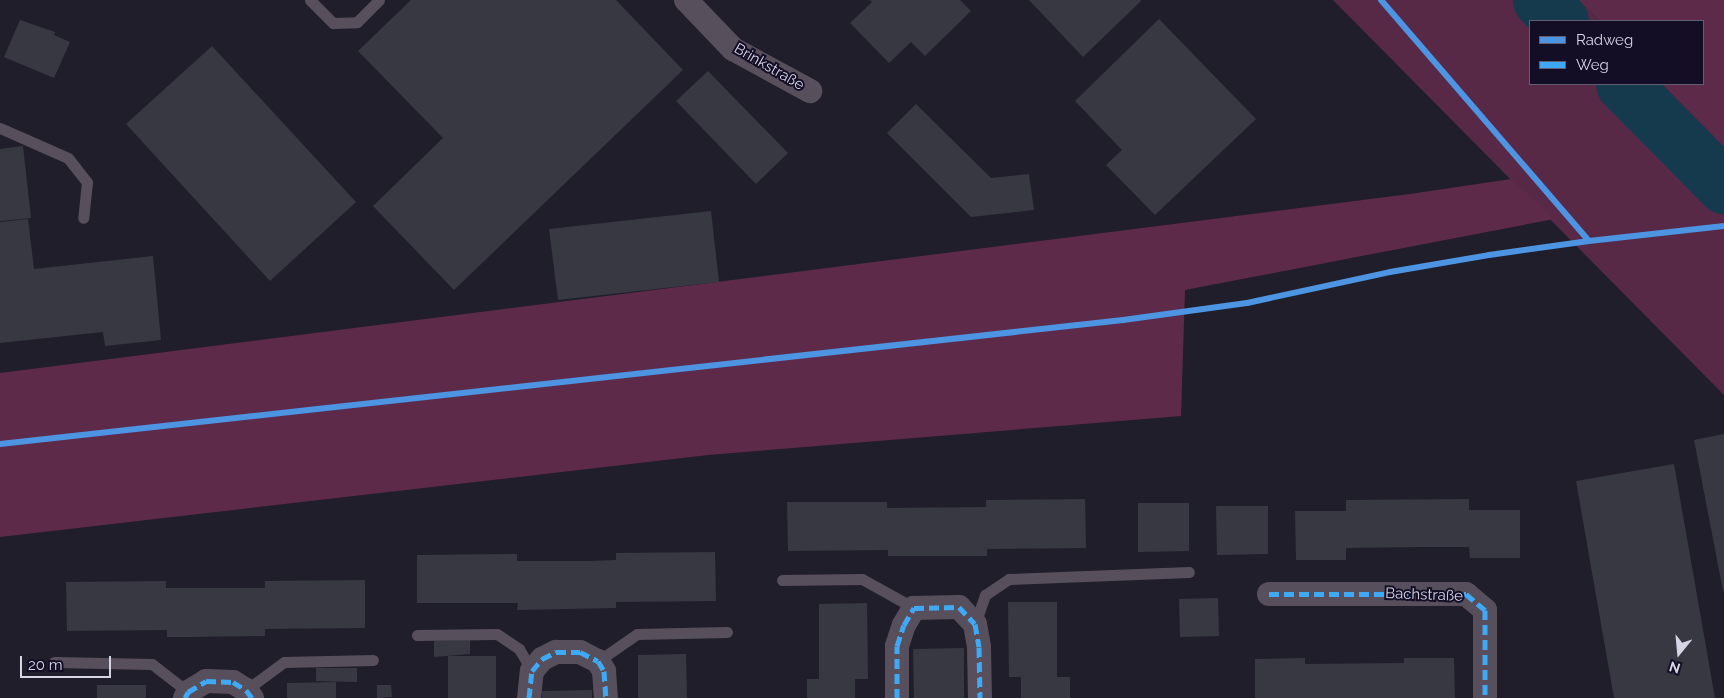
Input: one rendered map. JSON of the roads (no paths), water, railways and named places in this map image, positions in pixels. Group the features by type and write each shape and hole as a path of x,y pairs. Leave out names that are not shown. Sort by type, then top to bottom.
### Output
{"street":[{"name":"Brinkstraße","path":"686,0 733,49 810,91"},
{"name":"Bachstraße","path":"1269,594 1466,594 1485,610 1485,698"},
{"path":"897,698 897,646 904,625 914,608 958,607 975,624 979,647 980,698"},
{"path":"529,698 532,671 542,659 556,652 580,652 598,661 604,671 606,698"},
{"path":"187,695 206,681 233,682 249,694"}],"lane":[{"path":"310,0 333,23 357,22 379,0"},
{"path":"0,128 68,158 87,182 83,218"},
{"path":"975,624 985,595 1009,579 1189,572"},
{"path":"782,580 862,579 914,608"},
{"path":"598,661 637,634 727,632"},
{"path":"417,635 497,634 519,649 532,671"},
{"path":"249,694 284,662 374,660"},
{"path":"54,662 152,664 187,695"}],"waterway":[{"path":"1540,0 1560,20"},
{"path":"1624,85 1724,186"}]}
